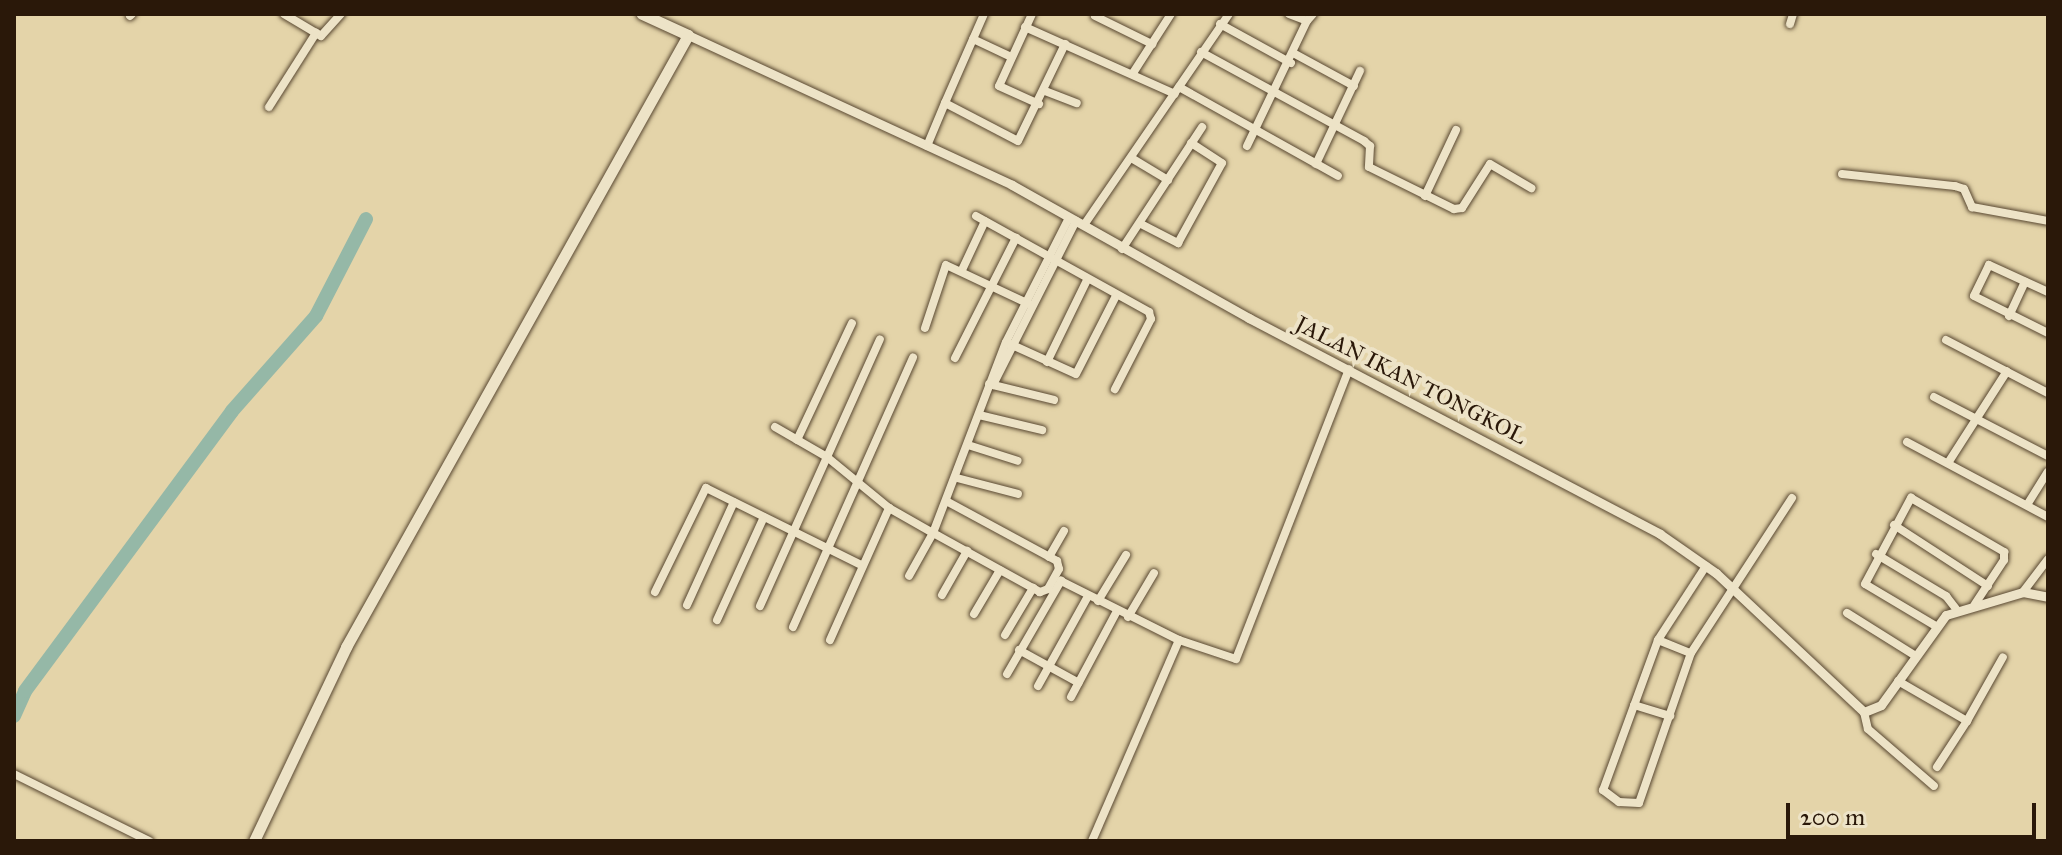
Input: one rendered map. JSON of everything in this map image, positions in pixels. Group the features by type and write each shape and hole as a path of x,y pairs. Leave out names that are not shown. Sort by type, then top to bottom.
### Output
{"main road":[{"path":"254,841 346,647 688,35 642,14"}],"street":[{"path":"284,14 316,33 326,33 341,14"},
{"path":"927,146 984,14"},
{"path":"1032,14 1000,88 1039,104"},
{"path":"1133,73 1170,14"},
{"path":"909,576 948,502 989,386 1051,258 1076,221 1133,159 1229,14"},
{"path":"1247,146 1293,59 1310,18 1289,14"},
{"path":"1790,24 1793,14"},
{"path":"1095,16 1152,44"},
{"path":"1220,24 1354,86"},
{"path":"1025,27 1177,90 1338,176"},
{"path":"269,107 316,33"},
{"name":"JALAN IKAN TONGKOL","path":"688,35 927,146 1076,221 1122,249 1595,496 1706,566 1864,712"},
{"path":"973,39 1011,57"},
{"path":"945,103 1018,141 1039,104 1065,44"},
{"path":"1201,52 1273,95 1370,146 1369,167 1425,196 1459,209 1490,164 1531,188"},
{"path":"1316,164 1360,71"},
{"path":"1045,91 1077,103"},
{"path":"1122,249 1202,127"},
{"path":"1425,196 1456,130"},
{"path":"1141,224 1178,243 1222,163 1219,157 1191,143"},
{"path":"1133,159 1168,180"},
{"path":"1842,174 1955,186 1964,189 1972,207 2048,221"},
{"path":"962,270 981,218 1151,315 1115,389"},
{"path":"955,358 1016,238"},
{"path":"2048,292 1986,266 1974,299 2048,333"},
{"path":"925,328 943,267 962,270 1029,303"},
{"path":"1047,362 1087,280"},
{"path":"2009,316 2025,281"},
{"path":"1010,344 1047,362 1078,372 1116,296"},
{"path":"797,440 852,323"},
{"path":"760,606 880,339"},
{"path":"1946,340 2048,393"},
{"path":"793,627 913,358"},
{"path":"1007,674 1059,581 1179,640 1236,659 1349,369"},
{"path":"1948,463 2007,371"},
{"path":"989,386 1054,400"},
{"path":"1934,397 2048,456"},
{"path":"979,415 1042,430"},
{"path":"775,427 827,457 859,480 889,508 1045,592 1056,577 1058,565 1049,557 948,502"},
{"path":"1907,442 2048,517"},
{"path":"968,445 1018,461"},
{"path":"2027,505 2048,472"},
{"path":"957,478 1018,494"},
{"path":"655,592 701,490 734,502 861,565"},
{"path":"1706,566 1658,640 1603,790 1631,805 1639,803 1691,653 1792,498"},
{"path":"1934,625 1865,584 1876,554 1911,498 1918,498 2004,552 1988,586 1975,604"},
{"path":"687,605 734,502"},
{"path":"830,640 889,508"},
{"path":"717,620 764,517"},
{"path":"1894,525 1988,586"},
{"path":"1049,557 1064,531"},
{"path":"942,595 967,551"},
{"path":"1876,554 1946,596 1956,609"},
{"path":"1098,601 1126,555"},
{"path":"2023,592 2048,559"},
{"path":"974,614 1000,570"},
{"path":"1128,617 1154,573"},
{"path":"1005,635 1033,588"},
{"path":"1934,786 1868,729 1864,712 1881,705 1934,625 1956,609 2023,592 2048,597"},
{"path":"1038,686 1088,596"},
{"path":"1071,697 1117,611"},
{"path":"1847,613 1914,655"},
{"path":"1092,841 1179,640"},
{"path":"1658,640 1691,653"},
{"path":"1019,650 1079,683"},
{"path":"1937,767 2003,657"},
{"path":"1898,681 1967,721"},
{"path":"1634,705 1670,716"},
{"path":"14,774 149,841"}],"waterway":[{"path":"14,716 25,691 232,411 316,316 366,219"}]}
